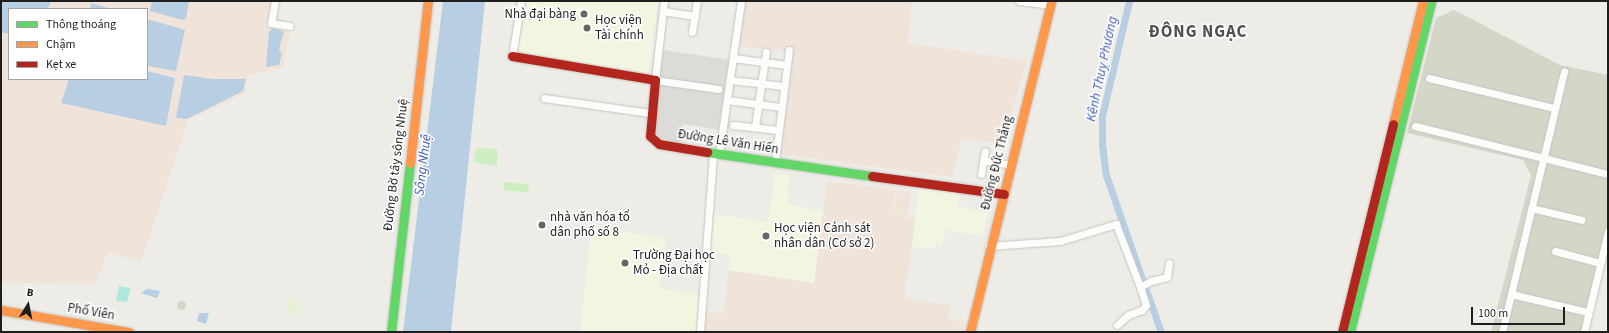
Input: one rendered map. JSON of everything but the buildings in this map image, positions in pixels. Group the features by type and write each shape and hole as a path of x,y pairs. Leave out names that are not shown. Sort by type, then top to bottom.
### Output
{"street":[{"path":"275,1 271,24 290,26"},
{"name":"Đường Bờ tây sông Nhuệ","path":"391,332 428,1"},
{"path":"521,1 512,56 718,89"},
{"path":"655,80 664,1"},
{"path":"692,32 697,1"},
{"path":"700,332 716,154 727,100 741,1"},
{"path":"1019,1 1050,3"},
{"path":"1342,332 1423,1"},
{"path":"1350,332 1431,1"},
{"name":"Đường Đức Thắng","path":"970,332 989,246 1004,194 1050,3"},
{"path":"663,11 695,16"},
{"path":"775,162 789,50"},
{"path":"755,127 766,52"},
{"path":"733,58 787,64"},
{"path":"1502,332 1554,108 1564,72"},
{"path":"1429,78 1554,108"},
{"name":"Đường Lê Văn Hiến","path":"655,80 650,112 650,136 659,144 716,154 1004,194"},
{"path":"730,80 784,86"},
{"path":"544,98 650,112"},
{"path":"727,100 781,107"},
{"path":"733,125 778,130"},
{"path":"1415,126 1608,174"},
{"path":"981,174 985,151"},
{"path":"983,160 1011,165"},
{"path":"1531,208 1582,220"},
{"path":"989,246 1060,241 1116,224 1146,284 1146,306 1142,310 1128,315 1117,324"},
{"path":"1584,332 1608,231"},
{"path":"1555,251 1600,263"},
{"path":"1146,284 1167,277 1169,263"},
{"path":"1511,294 1588,312"},
{"name":"Phố Viên","path":"1,310 129,332"}],"shaded area":[{"path":"1,1 271,1 266,26 290,32 283,68 248,75 244,94 188,120 141,262 108,252 95,284 1,283"},
{"path":"1,1 51,1 48,8 8,8 8,34 1,32"},
{"path":"152,1 189,1 186,19 182,20 150,11"},
{"path":"443,1 485,1 451,332 403,332"},
{"name":"Học viện Tài chính","path":"523,1 658,1 648,73 517,55"},
{"path":"745,1 912,1 908,43 1027,61 1002,143 961,139 953,177 778,154 791,52 739,46"},
{"path":"91,3 108,8 90,8"},
{"path":"1454,10 1560,65 1608,75 1608,233 1584,332 1491,332 1531,175 1523,160 1407,133 1436,18"},
{"path":"148,19 185,30 176,71 148,66"},
{"path":"273,28 284,32 279,49 282,54 279,65 266,67 269,32"},
{"path":"663,50 730,60 718,130 683,124 680,144 659,137 652,121"},
{"path":"148,71 175,78 166,126 61,103 69,80 148,80"},
{"path":"184,75 213,79 246,79 243,91 187,119 176,118"},
{"name":"Học viện Cảnh sát nhân dân (Cơ sở 2)","path":"775,173 790,176 787,205 823,211 814,283 729,270 730,255 710,251 714,214 768,222"},
{"path":"827,181 896,190 892,214 916,219 904,298 950,305 948,319 968,323 966,332 701,332 703,311 723,314 729,270 814,283"},
{"path":"919,186 960,191 958,207 988,212 983,236 945,230 942,246 937,244 931,250 912,246"},
{"path":"898,190 910,192 908,216 893,214"},
{"name":"Trường Đại học Mỏ - Địa chất","path":"591,227 666,238 659,288 697,294 701,311 698,332 580,332"},
{"path":"119,286 131,288 127,302 116,301"},
{"path":"147,289 160,291 157,298 141,293"},
{"path":"287,296 295,298 295,308 296,298 301,299 300,315 286,314"},
{"path":"181,300 186,305 181,310 176,305"},
{"path":"199,313 209,313 206,324 197,321"}],"green space":[{"path":"476,148 497,149 497,166 474,162"},
{"path":"504,182 529,184 528,192 503,190"}],"waterway":[{"name":"Kênh Thuỵ Phương","path":"1129,1 1102,116 1102,144 1106,175 1142,279"},
{"name":"Kênh Thuỵ Phương","path":"1146,290 1161,332"}],"traffic: fast":[{"path":"1350,332 1431,1"},
{"path":"707,152 872,176"},
{"path":"391,332 410,163"}],"traffic: slow":[{"path":"410,163 428,1"},
{"path":"970,332 1051,1"},
{"path":"1393,124 1423,1"},
{"path":"1,310 129,332"}],"traffic: jam":[{"path":"512,56 655,80 650,136 659,144 707,152"},
{"path":"1342,332 1393,124"},
{"path":"872,176 1004,194"}],"place":[{"name":"Nhà đại bàng","path":"584,14"},
{"name":"Học viện Tài chính","path":"587,28"},
{"name":"nhà văn hóa tổ dân phố số 8","path":"542,225"},
{"name":"Học viện Cảnh sát nhân dân (Cơ sở 2)","path":"766,236"},
{"name":"Trường Đại học Mỏ - Địa chất","path":"625,263"}],"district":[{"name":"ĐÔNG NGẠC","path":"1198,33"}],"water label":[{"name":"Sông Nhuệ","path":"423,165"}]}
